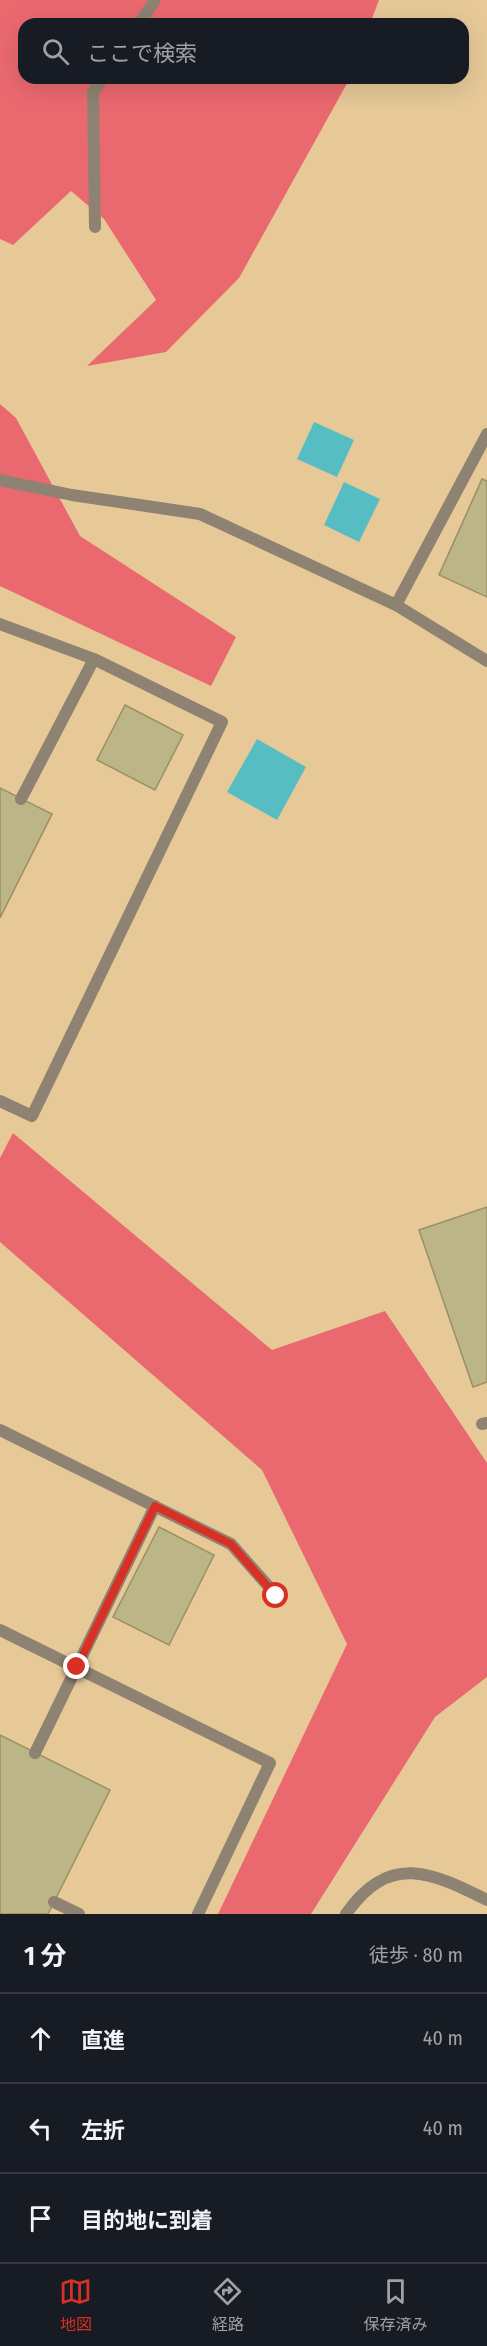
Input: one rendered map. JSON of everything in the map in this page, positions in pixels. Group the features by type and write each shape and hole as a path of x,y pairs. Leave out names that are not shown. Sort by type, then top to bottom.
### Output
{"lane":[{"path":"143,18 155,0"},
{"path":"95,227 93,92 99,84"},
{"path":"396,605 487,434"},
{"path":"0,480 72,495 200,514 396,605 487,661"},
{"path":"0,624 94,658 222,722 32,1116 0,1101"},
{"path":"21,799 94,658"},
{"path":"0,1430 231,1544 276,1596"},
{"path":"35,1753 155,1506"},
{"path":"0,1630 270,1763 198,1914"},
{"path":"346,1914 356,1899 379,1881 400,1874 422,1873 444,1878 487,1900"},
{"path":"54,1902 79,1914"}],"shaded area":[{"path":"0,0 487,0 487,1914 0,1914"},
{"path":"0,0 379,0 372,18 18,18 18,84 347,84 239,278 166,352 87,366 156,300 104,219 71,191 13,245 0,239"},
{"path":"0,404 16,418 80,536 236,637 211,686 0,586"},
{"path":"13,1133 272,1350 385,1311 487,1463 487,1677 435,1717 311,1914 218,1914 347,1644 262,1470 0,1242 0,1158"}],"water":[{"path":"314,422 354,440 337,477 297,459"},
{"path":"344,482 380,499 359,542 324,525"},
{"path":"257,739 306,767 277,820 227,792"}],"building":[{"path":"482,479 487,481 487,597 439,575"},
{"path":"125,705 183,735 155,790 97,760"},
{"path":"0,788 52,814 0,918"},
{"path":"487,1207 487,1382 473,1387 419,1230"},
{"path":"159,1527 214,1555 169,1645 113,1617"},
{"path":"0,1735 110,1790 48,1914 0,1914"}],"route":[{"path":"77,1667 155,1506 231,1544 276,1596"}]}
